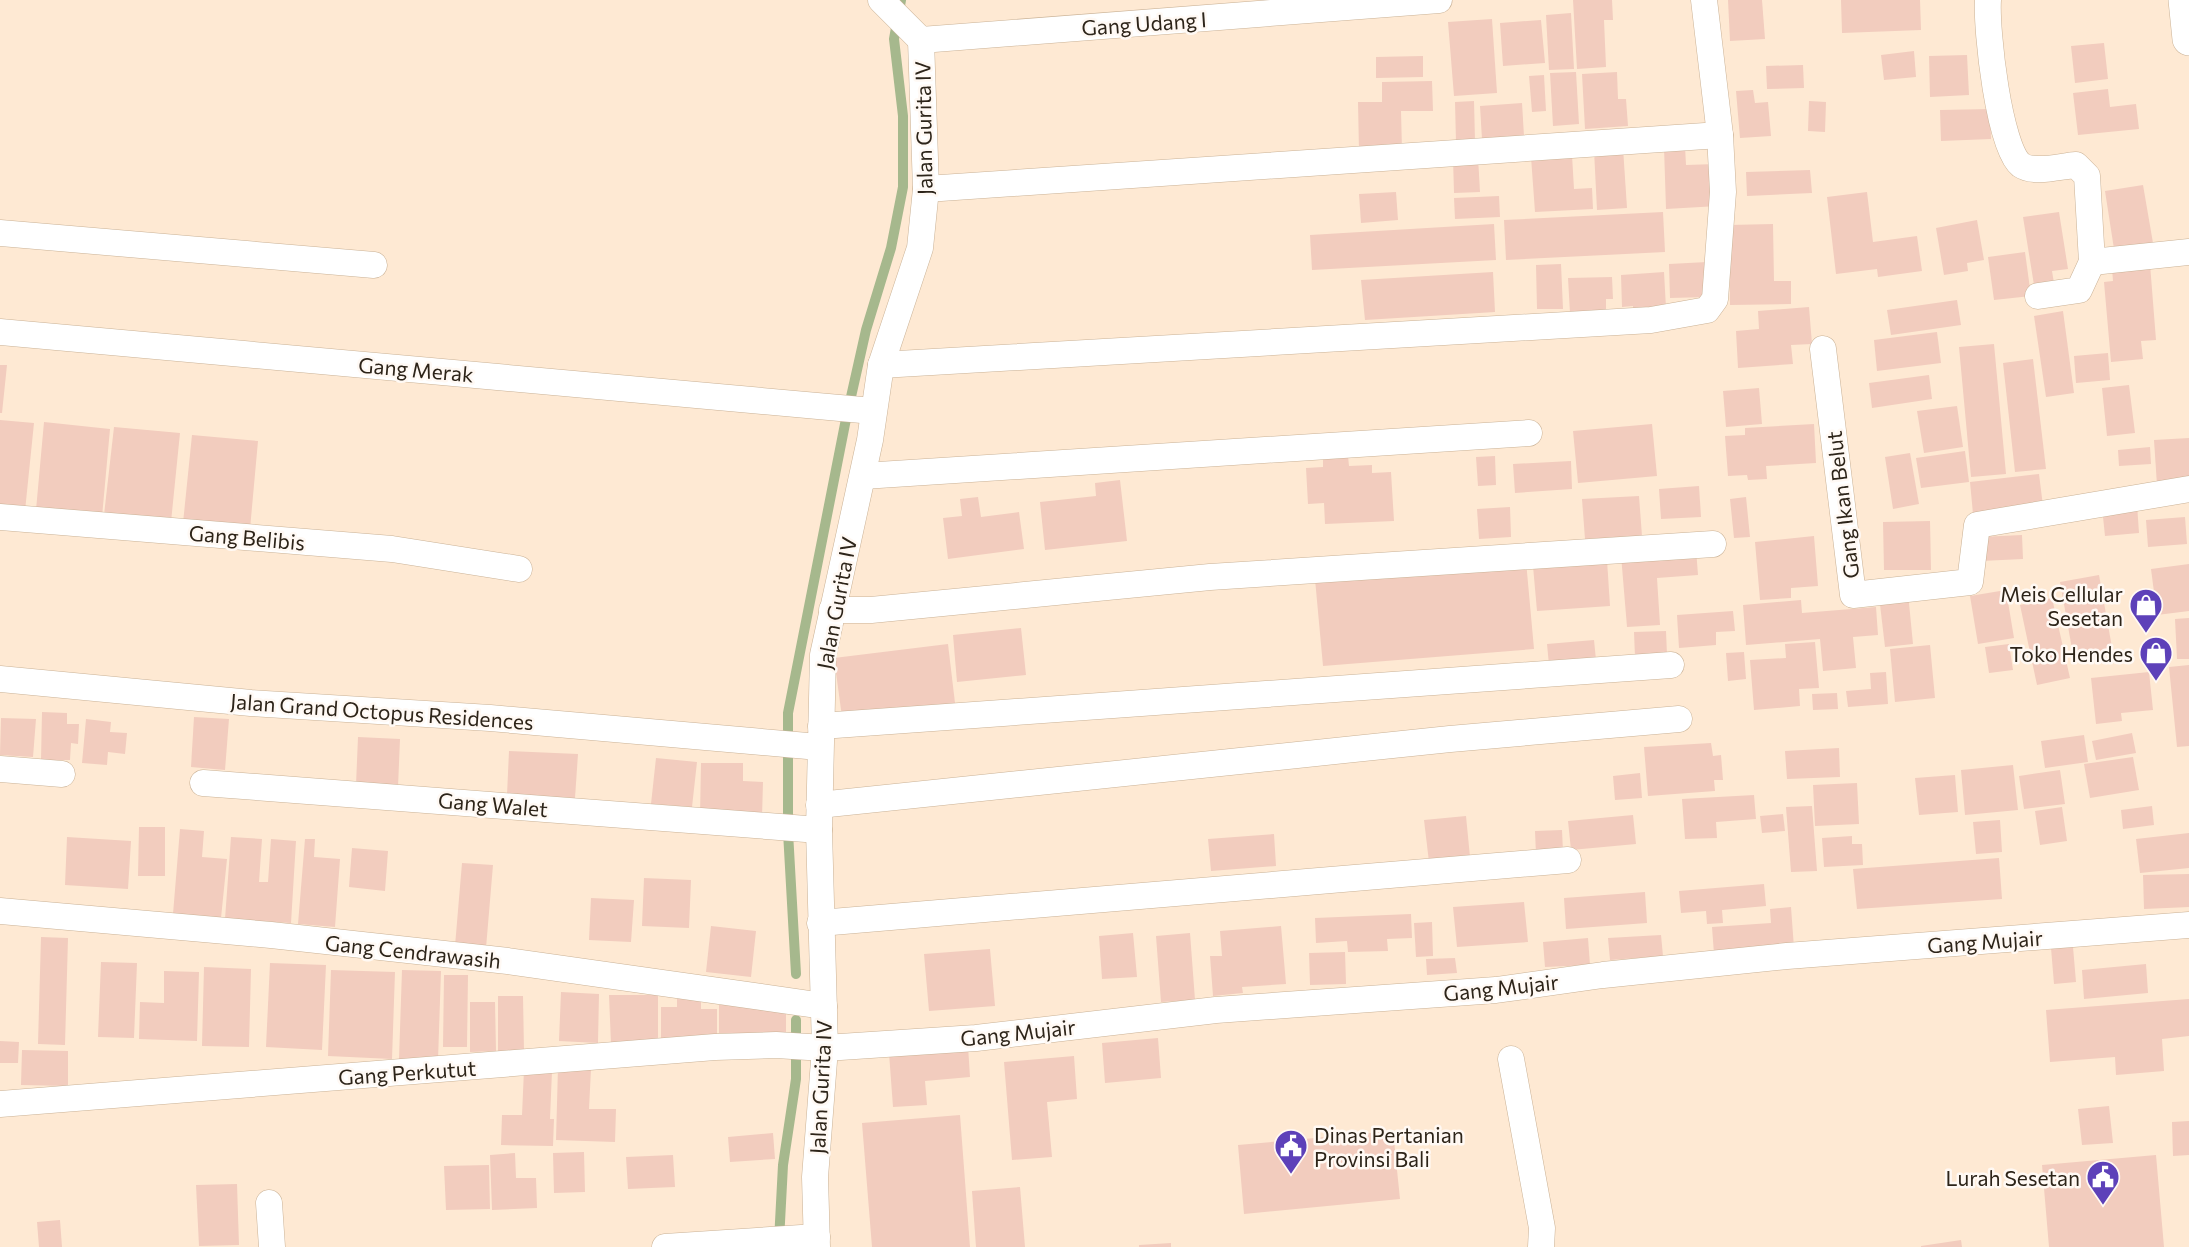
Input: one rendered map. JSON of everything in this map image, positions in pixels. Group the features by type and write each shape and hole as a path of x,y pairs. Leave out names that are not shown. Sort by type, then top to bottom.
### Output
{"main road":[{"path":"2185,0 2189,39"}],"street":[{"name":"Gang Udang I","path":"918,36 1428,0"},
{"path":"881,365 1651,320 1707,310 1715,299 1722,224 1720,135 1704,0"},
{"path":"1988,0 1992,70 2009,146 2015,159 2024,167 2041,169 2076,165 2087,176 2092,262 2079,290 2038,296"},
{"path":"884,4 918,36"},
{"name":"Jalan Gurita IV","path":"814,1240 819,1048 824,1006 820,923 806,822 817,740 823,655 863,476 852,409 881,365 920,248 926,189 918,36"},
{"path":"926,189 1720,135"},
{"path":"0,233 374,265"},
{"path":"2092,262 2189,252"},
{"name":"Gang Merak","path":"0,332 852,409"},
{"name":"Gang Ikan Belut","path":"1823,349 1853,595 1970,582 1977,525 2189,489"},
{"path":"863,476 1529,433"},
{"name":"Gang Belibis","path":"0,517 392,549 519,569"},
{"path":"832,610 871,610 1222,576 1713,544"},
{"name":"Jalan Grand Octopus Residences","path":"0,680 251,703 490,718 765,740 817,740 1671,665"},
{"name":"Gang Walet","path":"203,783 806,822 1450,739 1679,719"},
{"path":"0,769 62,774"},
{"path":"820,923 1568,860"},
{"name":"Gang Cendrawasih","path":"0,911 271,935 508,961 824,1006"},
{"name":"Gang Mujair","path":"819,1048 976,1038 1216,1010 1496,990 1603,975 1787,956 2189,926"},
{"name":"Gang Perkutut","path":"0,1104 716,1047 776,1045 819,1048"},
{"path":"1511,1059 1542,1228 1541,1247"},
{"path":"269,1203 272,1247"},
{"path":"665,1247 814,1240"}],"building":[{"path":"1573,0 1612,0 1613,20 1604,20 1606,67 1577,69"},
{"path":"1728,0 1762,0 1765,39 1730,41"},
{"path":"1841,0 1920,0 1921,30 1842,33"},
{"path":"1571,13 1574,69 1549,70 1546,15"},
{"path":"1492,19 1497,93 1454,96 1448,22"},
{"path":"1541,20 1545,63 1503,66 1500,23"},
{"path":"2104,43 2108,79 2075,83 2071,46"},
{"path":"1914,51 1916,77 1884,80 1881,55"},
{"path":"1967,55 1969,95 1930,97 1929,56"},
{"path":"1423,56 1423,77 1376,78 1376,57"},
{"path":"1803,65 1804,88 1767,89 1766,66"},
{"path":"1576,72 1579,124 1553,126 1550,73"},
{"path":"1617,72 1618,99 1626,99 1628,126 1585,129 1582,74"},
{"path":"1544,75 1546,111 1532,112 1529,76"},
{"path":"1432,81 1433,111 1401,111 1402,150 1359,151 1358,102 1382,102 1382,82"},
{"path":"2108,89 2110,107 2136,104 2139,129 2078,135 2073,93"},
{"path":"1753,90 1755,103 1768,102 1771,136 1740,138 1736,91"},
{"path":"1474,101 1475,141 1456,142 1455,102"},
{"path":"1809,101 1826,102 1825,132 1808,131"},
{"path":"1522,103 1524,136 1482,139 1480,106"},
{"path":"1990,109 1991,139 1941,141 1940,110"},
{"path":"1685,146 1686,165 1716,164 1718,206 1666,209 1664,147"},
{"path":"1623,148 1627,208 1597,210 1594,150"},
{"path":"1572,155 1574,189 1592,188 1593,209 1535,212 1531,157"},
{"path":"1478,157 1480,192 1454,193 1453,158"},
{"path":"1810,170 1812,193 1747,196 1746,172"},
{"path":"2143,185 2153,243 2114,249 2105,191"},
{"path":"1396,192 1398,220 1361,223 1359,194"},
{"path":"1867,192 1873,242 1917,236 1922,271 1878,277 1877,269 1836,274 1827,197"},
{"path":"1499,196 1500,217 1455,219 1454,198"},
{"path":"1663,212 1665,252 1506,260 1504,220"},
{"path":"2059,212 2068,269 2052,271 2054,283 2034,285 2023,217"},
{"path":"1977,220 1984,260 1967,263 1968,271 1944,275 1936,228"},
{"path":"1494,224 1496,260 1312,270 1310,235"},
{"path":"1773,224 1774,281 1791,281 1791,304 1730,305 1729,225"},
{"path":"2025,252 2031,296 1994,300 1988,257"},
{"path":"1707,262 1708,297 1670,298 1669,264"},
{"path":"1561,264 1563,309 1537,309 1536,265"},
{"path":"2150,264 2156,340 2141,341 2143,359 2111,362 2104,282 2113,281 2112,268"},
{"path":"1493,272 1495,312 1365,320 1361,280"},
{"path":"1664,272 1666,308 1633,310 1633,306 1622,307 1621,275"},
{"path":"1612,277 1613,299 1606,299 1606,312 1570,313 1568,278"},
{"path":"1957,300 1961,325 1891,335 1887,310"},
{"path":"1809,307 1812,344 1791,345 1793,364 1738,368 1736,331 1759,329 1758,311"},
{"path":"2063,311 2074,393 2046,397 2034,316"},
{"path":"1937,332 1941,363 1877,371 1874,340"},
{"path":"1994,344 2006,474 1971,477 1959,347"},
{"path":"2108,353 2110,380 2076,383 2074,356"},
{"path":"2033,359 2046,469 2015,472 2003,363"},
{"path":"0,365 7,365 2,413 0,413"},
{"path":"1929,375 1932,399 1872,408 1869,383"},
{"path":"2129,385 2135,433 2107,436 2102,388"},
{"path":"1759,388 1762,424 1726,427 1723,391"},
{"path":"1957,406 1963,447 1924,453 1917,411"},
{"path":"0,420 34,423 25,511 0,509"},
{"path":"44,422 110,429 102,517 36,510"},
{"path":"1652,424 1657,476 1578,483 1573,431"},
{"path":"1814,424 1816,463 1766,466 1767,479 1748,480 1747,475 1728,476 1725,436 1745,435 1745,428"},
{"path":"114,427 180,433 171,522 104,515"},
{"path":"192,435 258,441 250,529 183,523"},
{"path":"2189,438 2189,482 2157,485 2154,440"},
{"path":"2150,447 2151,464 2119,466 2118,450"},
{"path":"1965,451 1969,482 1921,488 1916,458"},
{"path":"1910,453 1919,504 1893,509 1885,457"},
{"path":"1348,456 1349,466 1372,465 1372,473 1391,472 1394,521 1325,524 1324,503 1308,504 1306,468 1323,467 1323,457"},
{"path":"1495,456 1496,485 1478,486 1476,457"},
{"path":"1571,461 1572,489 1515,493 1513,464"},
{"path":"2039,474 2043,506 1973,514 1970,482"},
{"path":"1120,480 1127,541 1045,550 1040,502 1096,496 1095,483"},
{"path":"1699,486 1701,517 1661,519 1659,489"},
{"path":"1639,496 1642,536 1585,539 1582,499"},
{"path":"978,497 981,517 1019,512 1024,549 948,559 943,518 962,516 960,499"},
{"path":"1746,497 1750,537 1734,538 1730,499"},
{"path":"2137,504 2139,533 2105,536 2102,507"},
{"path":"1510,507 1511,537 1479,539 1477,509"},
{"path":"2185,517 2187,544 2148,547 2146,520"},
{"path":"1930,521 1931,570 1884,570 1883,522"},
{"path":"2022,535 2023,559 1981,561 1980,537"},
{"path":"1814,536 1818,586 1791,588 1791,598 1760,600 1755,542"},
{"path":"1696,549 1698,575 1657,578 1660,625 1627,627 1621,555"},
{"path":"1607,560 1610,606 1537,611 1533,566"},
{"path":"1526,561 1534,649 1323,666 1315,579"},
{"path":"2189,564 2189,611 2157,615 2151,569"},
{"path":"2099,575 2113,653 2074,660 2060,582"},
{"path":"2006,590 2014,638 1978,644 1970,596"},
{"path":"1908,593 1913,644 1885,647 1879,596"},
{"path":"2052,598 2070,678 2037,685 2020,605"},
{"path":"1801,600 1802,613 1876,607 1878,635 1853,637 1856,668 1823,671 1820,639 1746,645 1743,605"},
{"path":"1733,611 1735,631 1716,632 1716,645 1679,648 1677,615"},
{"path":"2189,618 2189,659 2177,659 2175,619"},
{"path":"1021,628 1026,675 957,682 953,635"},
{"path":"1666,631 1667,655 1635,657 1634,632"},
{"path":"1594,640 1596,660 1549,665 1547,644"},
{"path":"1815,642 1819,688 1799,689 1800,706 1754,710 1750,660 1786,658 1785,644"},
{"path":"948,644 955,703 842,717 834,658"},
{"path":"2009,644 2013,670 1989,673 1985,647"},
{"path":"1930,645 1935,698 1895,702 1890,649"},
{"path":"1744,652 1746,679 1728,681 1726,653"},
{"path":"2189,665 2189,746 2177,747 2169,667"},
{"path":"1886,672 1888,704 1848,707 1846,691 1871,689 1870,673"},
{"path":"2149,672 2153,710 2121,713 2122,721 2096,724 2091,678"},
{"path":"1837,693 1838,709 1813,710 1812,694"},
{"path":"42,712 67,713 67,724 79,724 78,744 71,743 70,760 41,760"},
{"path":"194,717 229,719 225,770 191,767"},
{"path":"1,718 36,719 33,757 0,755"},
{"path":"86,719 111,722 110,732 127,733 125,754 108,752 107,765 82,763"},
{"path":"2132,733 2136,753 2096,760 2092,741"},
{"path":"2084,735 2088,762 2045,768 2041,741"},
{"path":"358,737 400,739 398,787 356,785"},
{"path":"1711,743 1713,756 1721,755 1723,780 1714,780 1715,791 1648,796 1644,747"},
{"path":"1839,748 1840,777 1787,779 1785,751"},
{"path":"509,751 578,754 575,798 507,795"},
{"path":"2133,757 2139,790 2090,798 2084,764"},
{"path":"656,758 697,762 692,807 651,804"},
{"path":"701,763 743,763 743,781 763,782 762,817 700,816"},
{"path":"2013,765 2018,810 1965,815 1961,770"},
{"path":"2060,770 2065,804 2024,809 2019,776"},
{"path":"1640,773 1642,798 1615,800 1613,776"},
{"path":"1955,775 1958,812 1919,815 1915,778"},
{"path":"1857,783 1859,824 1815,826 1813,785"},
{"path":"1754,795 1756,819 1716,822 1717,838 1685,839 1682,799"},
{"path":"1812,806 1817,871 1791,872 1786,807"},
{"path":"2152,806 2154,825 2123,829 2121,810"},
{"path":"2062,807 2067,841 2040,845 2035,811"},
{"path":"1783,814 1785,831 1762,833 1760,816"},
{"path":"1633,815 1636,844 1571,850 1568,821"},
{"path":"1466,816 1470,857 1429,862 1424,820"},
{"path":"2000,820 2002,852 1976,854 1973,822"},
{"path":"139,827 165,827 165,876 138,876"},
{"path":"180,829 204,831 202,857 227,859 221,918 173,914"},
{"path":"1562,830 1563,852 1536,854 1535,831"},
{"path":"2189,833 2189,868 2140,873 2136,839"},
{"path":"1274,834 1276,866 1211,871 1208,839"},
{"path":"1852,836 1852,844 1862,844 1863,865 1824,867 1822,838"},
{"path":"67,837 131,841 128,889 65,885"},
{"path":"231,837 262,839 259,882 268,882 271,839 296,841 291,923 225,919"},
{"path":"305,839 315,839 314,857 340,859 335,927 298,924"},
{"path":"352,848 388,851 385,891 349,887"},
{"path":"1999,858 2002,899 1857,909 1853,869"},
{"path":"462,863 493,865 486,948 455,946"},
{"path":"2189,874 2189,907 2144,909 2143,875"},
{"path":"644,878 691,880 689,928 642,926"},
{"path":"1764,884 1766,906 1722,910 1723,923 1707,924 1706,911 1681,913 1679,891"},
{"path":"1645,892 1647,923 1566,929 1564,898"},
{"path":"591,898 634,900 631,942 589,940"},
{"path":"1524,902 1528,942 1457,947 1453,907"},
{"path":"1791,907 1794,948 1714,954 1712,927 1771,923 1770,909"},
{"path":"1411,914 1412,938 1387,939 1388,951 1348,952 1347,941 1316,943 1315,918"},
{"path":"1432,922 1433,956 1416,957 1414,923"},
{"path":"711,926 756,931 751,977 706,972"},
{"path":"1281,926 1286,984 1242,987 1243,993 1213,996 1210,956 1222,956 1220,931"},
{"path":"1133,933 1137,977 1102,979 1099,936"},
{"path":"1190,933 1195,1000 1161,1002 1156,936"},
{"path":"1661,935 1663,956 1610,960 1608,938"},
{"path":"41,937 68,938 65,1045 38,1044"},
{"path":"1588,938 1590,965 1545,967 1543,942"},
{"path":"2073,947 2076,982 2054,984 2051,948"},
{"path":"990,949 995,1006 929,1011 924,954"},
{"path":"1345,952 1346,984 1310,985 1309,953"},
{"path":"1455,958 1457,973 1427,975 1426,959"},
{"path":"101,962 137,963 134,1038 98,1037"},
{"path":"270,963 326,965 322,1050 266,1047"},
{"path":"2146,964 2148,993 2084,999 2082,970"},
{"path":"204,967 251,969 249,1047 202,1046"},
{"path":"331,970 395,972 392,1059 328,1056"},
{"path":"402,970 441,971 438,1060 399,1059"},
{"path":"164,971 199,972 197,1041 139,1039 140,1002 164,1003"},
{"path":"444,975 468,975 467,1047 443,1047"},
{"path":"561,992 599,994 598,1043 559,1041"},
{"path":"609,995 658,995 658,1043 611,1044"},
{"path":"498,996 523,996 524,1051 498,1051"},
{"path":"677,998 701,998 701,1009 717,1009 717,1039 661,1039 661,1007 677,1007"},
{"path":"2189,999 2189,1036 2162,1039 2164,1071 2116,1075 2115,1057 2050,1062 2046,1010"},
{"path":"470,1002 495,1002 496,1051 470,1052"},
{"path":"719,1005 786,1005 786,1033 719,1033"},
{"path":"1158,1038 1161,1078 1105,1083 1102,1043"},
{"path":"0,1041 19,1042 18,1063 0,1063"},
{"path":"968,1046 970,1077 925,1081 927,1105 893,1107 889,1053"},
{"path":"22,1050 68,1051 68,1086 21,1085"},
{"path":"1074,1056 1077,1099 1047,1102 1052,1157 1012,1160 1004,1062"},
{"path":"558,1067 591,1069 589,1109 616,1109 615,1142 556,1140"},
{"path":"524,1070 552,1071 550,1119 554,1119 553,1146 501,1145 502,1115 522,1115"},
{"path":"2109,1106 2113,1143 2082,1145 2078,1109"},
{"path":"960,1115 970,1247 872,1247 862,1123"},
{"path":"2189,1121 2189,1155 2173,1156 2172,1122"},
{"path":"1393,1131 1400,1199 1244,1214 1238,1145"},
{"path":"773,1133 775,1159 730,1162 728,1137"},
{"path":"584,1152 585,1192 554,1193 553,1153"},
{"path":"515,1153 516,1178 536,1178 537,1208 492,1210 490,1155"},
{"path":"673,1155 675,1187 628,1189 626,1157"},
{"name":"Lurah Sesetan","path":"2156,1155 2164,1247 2049,1247 2042,1165"},
{"path":"489,1165 490,1209 446,1210 444,1166"},
{"path":"237,1184 239,1245 199,1246 196,1185"},
{"path":"1020,1187 1025,1247 976,1247 972,1191"},
{"path":"60,1220 62,1247 39,1247 37,1222"},
{"path":"1961,1240 1962,1247 1921,1247 1921,1246"},
{"path":"1171,1243 1171,1247 1139,1247 1139,1245"}],"waterway":[{"path":"796,974 788,832 788,713 846,419 866,330 891,248 903,187 903,116 894,39 901,0"},
{"path":"779,1241 783,1165 796,1079 796,1020"}],"place":[{"name":"Meis Cellular Sesetan","path":"2146,634"},
{"name":"Toko Hendes","path":"2156,682"},
{"name":"Dinas Pertanian Provinsi Bali","path":"1291,1175"},
{"name":"Lurah Sesetan","path":"2103,1206"}]}
